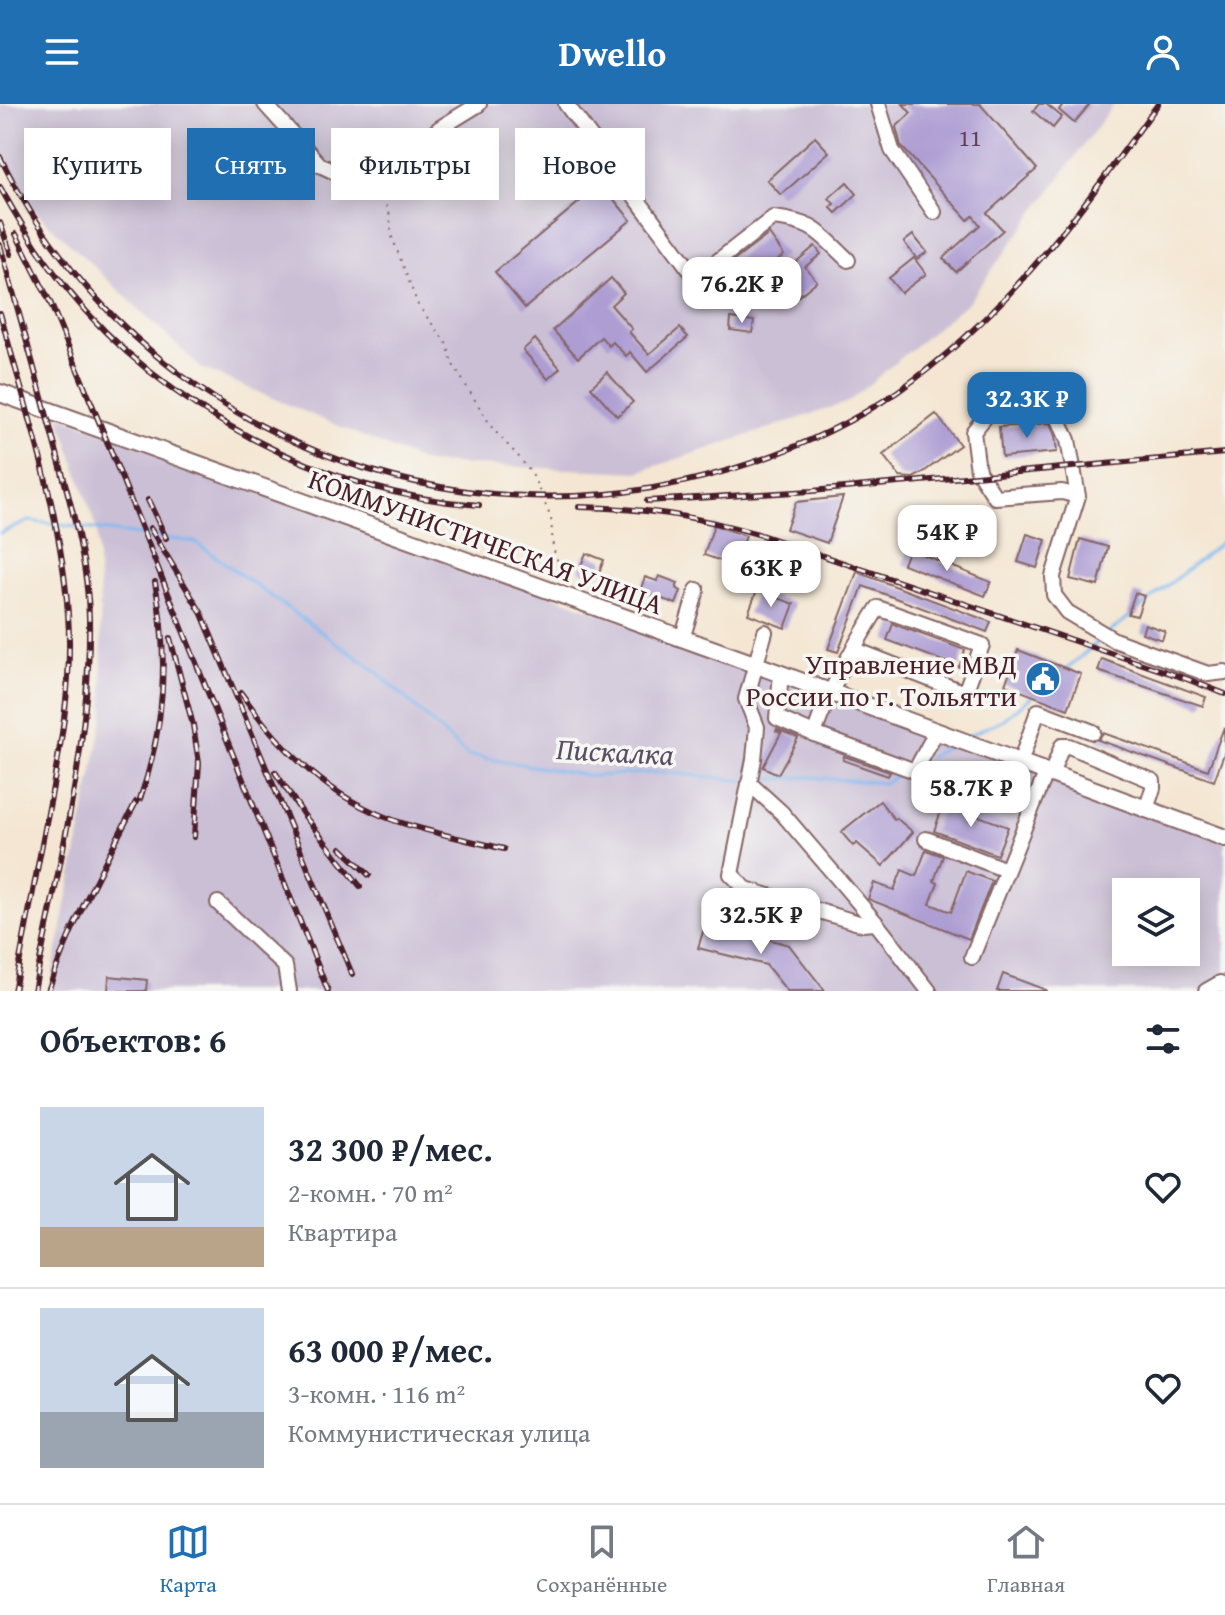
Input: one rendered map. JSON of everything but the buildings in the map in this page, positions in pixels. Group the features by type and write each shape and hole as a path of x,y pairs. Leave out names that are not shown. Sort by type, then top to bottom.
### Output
{"main road":[{"name":"КОММУНИСТИЧЕСКАЯ УЛИЦА","path":"0,393 754,664 1225,838"}],"street":[{"path":"265,104 320,165 331,170"},
{"path":"440,128 479,104"},
{"path":"566,104 696,278 773,218 812,227 848,260"},
{"path":"878,104 892,150 934,212"},
{"path":"1078,496 1062,492 995,497 978,471 973,432 997,402 1023,391 1055,410 1068,440 1078,496 1053,576 1054,595 1067,612 1114,640 1208,674 1225,672"},
{"path":"682,639 697,590"},
{"path":"814,734 829,693 853,649 878,608 982,645 965,693 853,649"},
{"path":"765,632 746,699 757,727 731,874 746,889 862,924 876,923"},
{"path":"781,674 777,718 814,734 915,771 936,732"},
{"path":"1020,763 1038,711 1093,732"},
{"path":"972,957 1006,870 1062,746 1069,746 1153,781 1146,810"},
{"path":"749,783 782,813 876,923 929,991"},
{"path":"926,839 1006,870"},
{"path":"218,903 285,966 289,991"},
{"path":"1206,991 1220,983 1225,986"}],"path":[{"path":"382,200 389,210 392,237 418,305 447,344 452,363 493,429 533,476 551,518 553,548 559,570 575,601"}],"shaded area":[{"path":"0,104 1114,104 969,301 848,402 638,472 426,463 201,368 32,208 28,200 171,200 171,128 24,128 24,193 0,148"},
{"path":"59,415 1225,842 1225,991 49,991 104,714 97,531"}],"waterway":[{"name":"Пискалка","path":"0,533 29,521 195,542 376,671 467,755 592,776 663,772 744,781"},
{"name":"Пискалка","path":"1109,633 1225,539"},
{"name":"Пискалка","path":"1066,669 1103,638"},
{"name":"Пискалка","path":"968,736 1004,719 1035,694"},
{"name":"Пискалка","path":"929,757 954,743"},
{"name":"Пискалка","path":"756,780 808,777 884,783 901,773"}],"railway":[{"path":"0,157 60,255 135,337 222,403 319,452 423,484 532,496 643,489 754,462 828,432 880,403 936,362 1007,296 1070,222 1158,104"},
{"path":"0,187 23,227 67,289 106,332 150,372 199,407 252,438 307,464 364,484 422,498 479,505"},
{"path":"0,223 11,254"},
{"path":"16,234 50,302 328,991"},
{"path":"0,245 74,516 86,577 89,618 85,712 79,759 34,991"},
{"path":"0,313 51,500 64,576 69,640 61,742 14,991"},
{"path":"647,501 812,491 1225,453"},
{"path":"148,500 166,538"},
{"path":"579,507 670,514 758,534 1225,694"},
{"path":"150,528 202,614 352,974"},
{"path":"140,799 155,745 162,692 162,637 155,582"},
{"path":"170,638 193,725 199,763 194,837"},
{"path":"241,693 273,734 308,770 349,799 396,821 504,849"},
{"path":"275,772 303,814 360,886"},
{"path":"48,991 78,918 136,802"},
{"path":"341,848 369,875"}],"place":[{"name":"Управление МВД России по г. Тольятти","path":"1043,679"}]}
